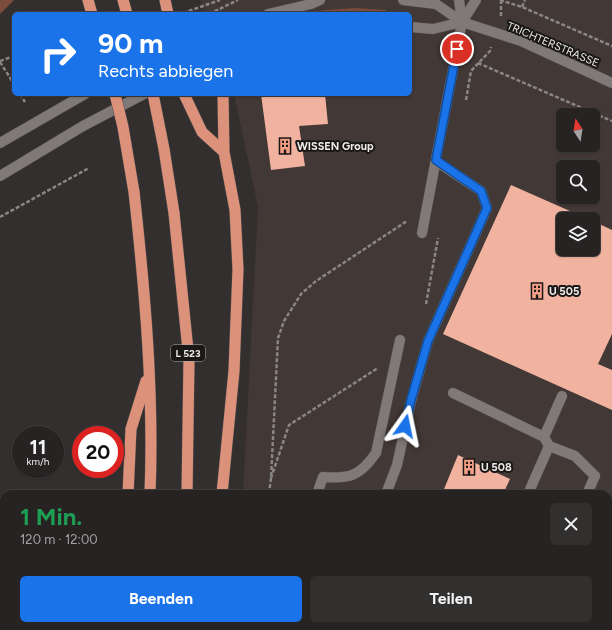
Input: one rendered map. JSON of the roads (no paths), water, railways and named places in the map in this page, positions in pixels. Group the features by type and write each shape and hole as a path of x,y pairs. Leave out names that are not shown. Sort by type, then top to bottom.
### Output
{"highway":[{"path":"88,0 91,12"},
{"path":"123,0 126,12"},
{"path":"166,0 168,12"},
{"path":"115,96 123,127 134,192 144,283 150,403 150,490"},
{"name":"L 523","path":"153,96 164,149 174,213 189,360 187,490"},
{"path":"185,96 202,132 224,152"},
{"path":"222,490 234,371 238,269 235,210 224,152 223,96"},
{"path":"128,490 131,429 148,373"}],"street":[{"path":"277,12 311,4 320,0"},
{"path":"403,0 436,4 462,22"},
{"path":"422,233 462,22 459,0"},
{"path":"412,26 433,29 462,22 476,0"},
{"name":"TRICHTERSTRASSE","path":"462,22 521,41 612,83"},
{"path":"0,143 82,96"},
{"path":"0,176 83,126 140,96"},
{"path":"388,490 397,465 411,400 428,341 487,208 481,191 436,160"},
{"path":"318,490 323,477 340,478 355,475 368,465 376,453 400,340"},
{"path":"453,393 575,456 595,476 589,490"},
{"path":"529,490 562,396"}],"place":[{"name":"WISSEN Group","path":"285,146"},
{"name":"U 505","path":"537,291"},
{"name":"U 508","path":"469,467"}]}
